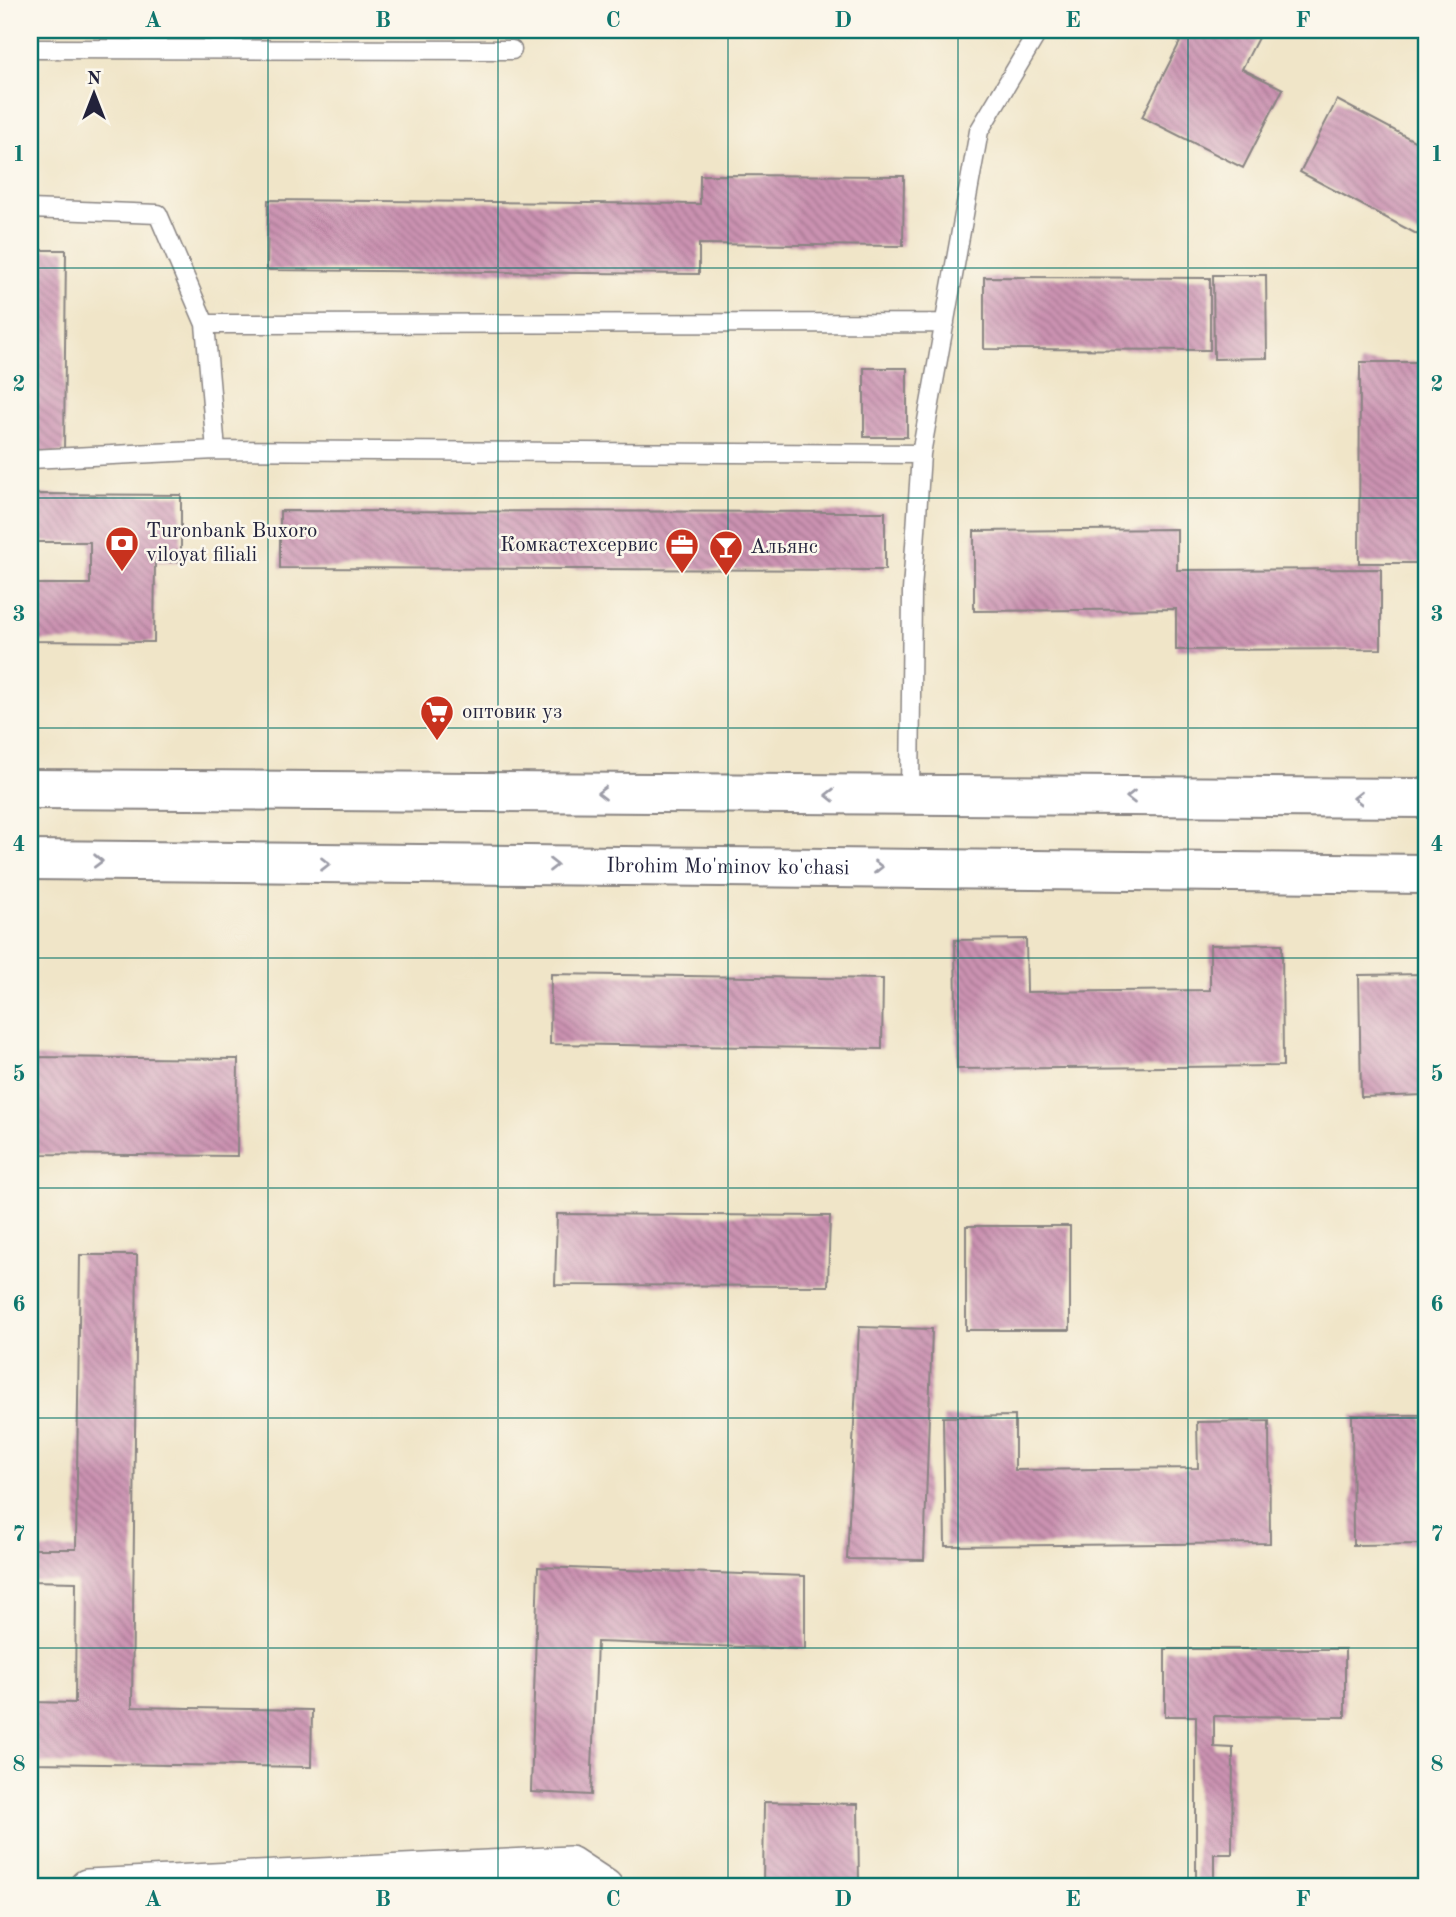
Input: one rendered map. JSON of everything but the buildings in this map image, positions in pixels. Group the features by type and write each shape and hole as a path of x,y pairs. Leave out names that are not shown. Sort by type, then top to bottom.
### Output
{"main road":[{"path":"30,789 1426,798"},
{"name":"Ibrohim Mo'minov ko'chasi","path":"30,860 1426,874"}],"street":[{"path":"87,1887 570,1864 605,1887"}],"lane":[{"path":"910,796 912,591 921,454 979,131 1039,30"},
{"path":"30,49 512,50"},
{"path":"30,209 158,214 205,324 216,450"},
{"path":"205,324 946,323"},
{"path":"30,459 216,450 921,454"}],"place":[{"name":"Turonbank Buxoro viloyat filiali","path":"122,573"},
{"name":"Комкастехсервис","path":"682,575"},
{"name":"Альянс","path":"726,577"},
{"name":"оптовик уз","path":"437,742"}]}
